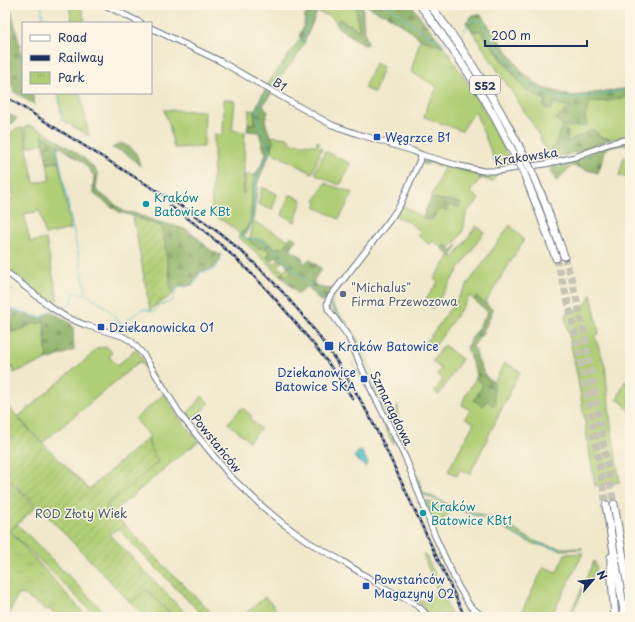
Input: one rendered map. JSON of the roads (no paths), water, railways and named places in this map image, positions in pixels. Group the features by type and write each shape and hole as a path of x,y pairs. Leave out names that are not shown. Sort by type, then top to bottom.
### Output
{"highway":[{"name":"S52","path":"420,5 445,38 473,80 498,123 522,171 539,211 556,258"},
{"name":"S52","path":"430,5 455,38 480,76 503,116 531,170 564,256"},
{"path":"614,504 630,599"},
{"path":"606,505 625,617"},
{"path":"620,539 630,567"},
{"path":"612,540 611,568 614,617"}],"street":[{"path":"105,5 139,22"},
{"name":"B1","path":"152,28 220,61 332,125 422,155"},
{"name":"Krakowska","path":"422,155 469,168 498,171 566,160 587,153 600,146 630,139"},
{"name":"Szmaragdowa","path":"422,155 400,205 329,298 327,307 351,340 370,387 406,459 435,536 462,595 470,606 483,617"},
{"name":"Powstańców","path":"5,271 52,308 66,317 122,336 131,341 143,354 191,428 230,476 252,497 282,523 310,543 383,587 413,603 429,617"}],"water":[{"path":"360,450 368,463 365,467 354,457"}],"waterway":[{"path":"41,5 44,22"},
{"path":"272,88 278,74 304,38 309,18 316,5"},
{"path":"385,5 425,33 444,43"},
{"path":"459,40 471,21 480,21 483,23 492,39 522,80 537,89 563,99 630,90"},
{"path":"240,237 250,226 256,183 260,170 270,152 258,118 260,105 268,91"},
{"path":"58,94 62,119 58,121"},
{"path":"57,147 86,291 85,294"},
{"path":"242,235 247,239 260,240 268,244 305,280 315,292 325,299"},
{"path":"55,308 71,304 74,293 80,292 102,304 111,312 119,323 122,324 141,310 145,309 153,312 160,306 173,300 178,288 193,285 201,272 213,270 222,259"},
{"path":"355,268 358,264"},
{"path":"5,268 17,277"},
{"path":"347,279 354,270"},
{"path":"340,288 345,282"},
{"path":"5,294 15,288"},
{"path":"31,288 37,293"},
{"path":"336,293 339,289"},
{"path":"334,296 331,301 332,307 347,326"},
{"path":"5,307 39,317 42,317 53,310"},
{"path":"64,313 72,317"},
{"path":"84,322 89,324"},
{"path":"349,329 359,344"},
{"path":"362,351 370,377 389,420"},
{"path":"395,419 397,420 398,434 401,442"},
{"path":"403,446 410,461"},
{"path":"411,464 415,474"},
{"path":"416,478 422,495"},
{"path":"426,495 431,497"},
{"path":"433,498 440,502"},
{"path":"425,501 428,511"},
{"path":"442,503 449,506"},
{"path":"455,508 467,512"},
{"path":"469,513 489,519"},
{"path":"492,520 503,526"},
{"path":"508,529 522,538 531,541"},
{"path":"534,543 560,549"},
{"path":"477,609 489,617"}],"tunnel":[{"path":"564,256 572,280 584,331 614,504"},
{"path":"556,258 579,350 606,505"}],"railway":[{"path":"5,96 174,201 206,223 227,239 275,283 317,333 336,360 369,416 465,617"},
{"path":"170,206 206,232 255,277 314,345 353,399"}],"place":[{"name":"Węgrzce B1","path":"377,137"},
{"name":"Kraków Batowice KBt","path":"146,204"},
{"name":"\"Michalus\" Firma Przewozowa","path":"343,294"},
{"name":"Dziekanowicka 01","path":"101,327"},
{"name":"Kraków Batowice","path":"329,346"},
{"name":"Dziekanowice Batowice SKA","path":"364,379"},
{"name":"Kraków Batowice KBt1","path":"423,513"},
{"name":"Powstańców Magazyny 02","path":"366,586"}],"park label":[{"name":"ROD Złoty Wiek","path":"81,513"}]}
